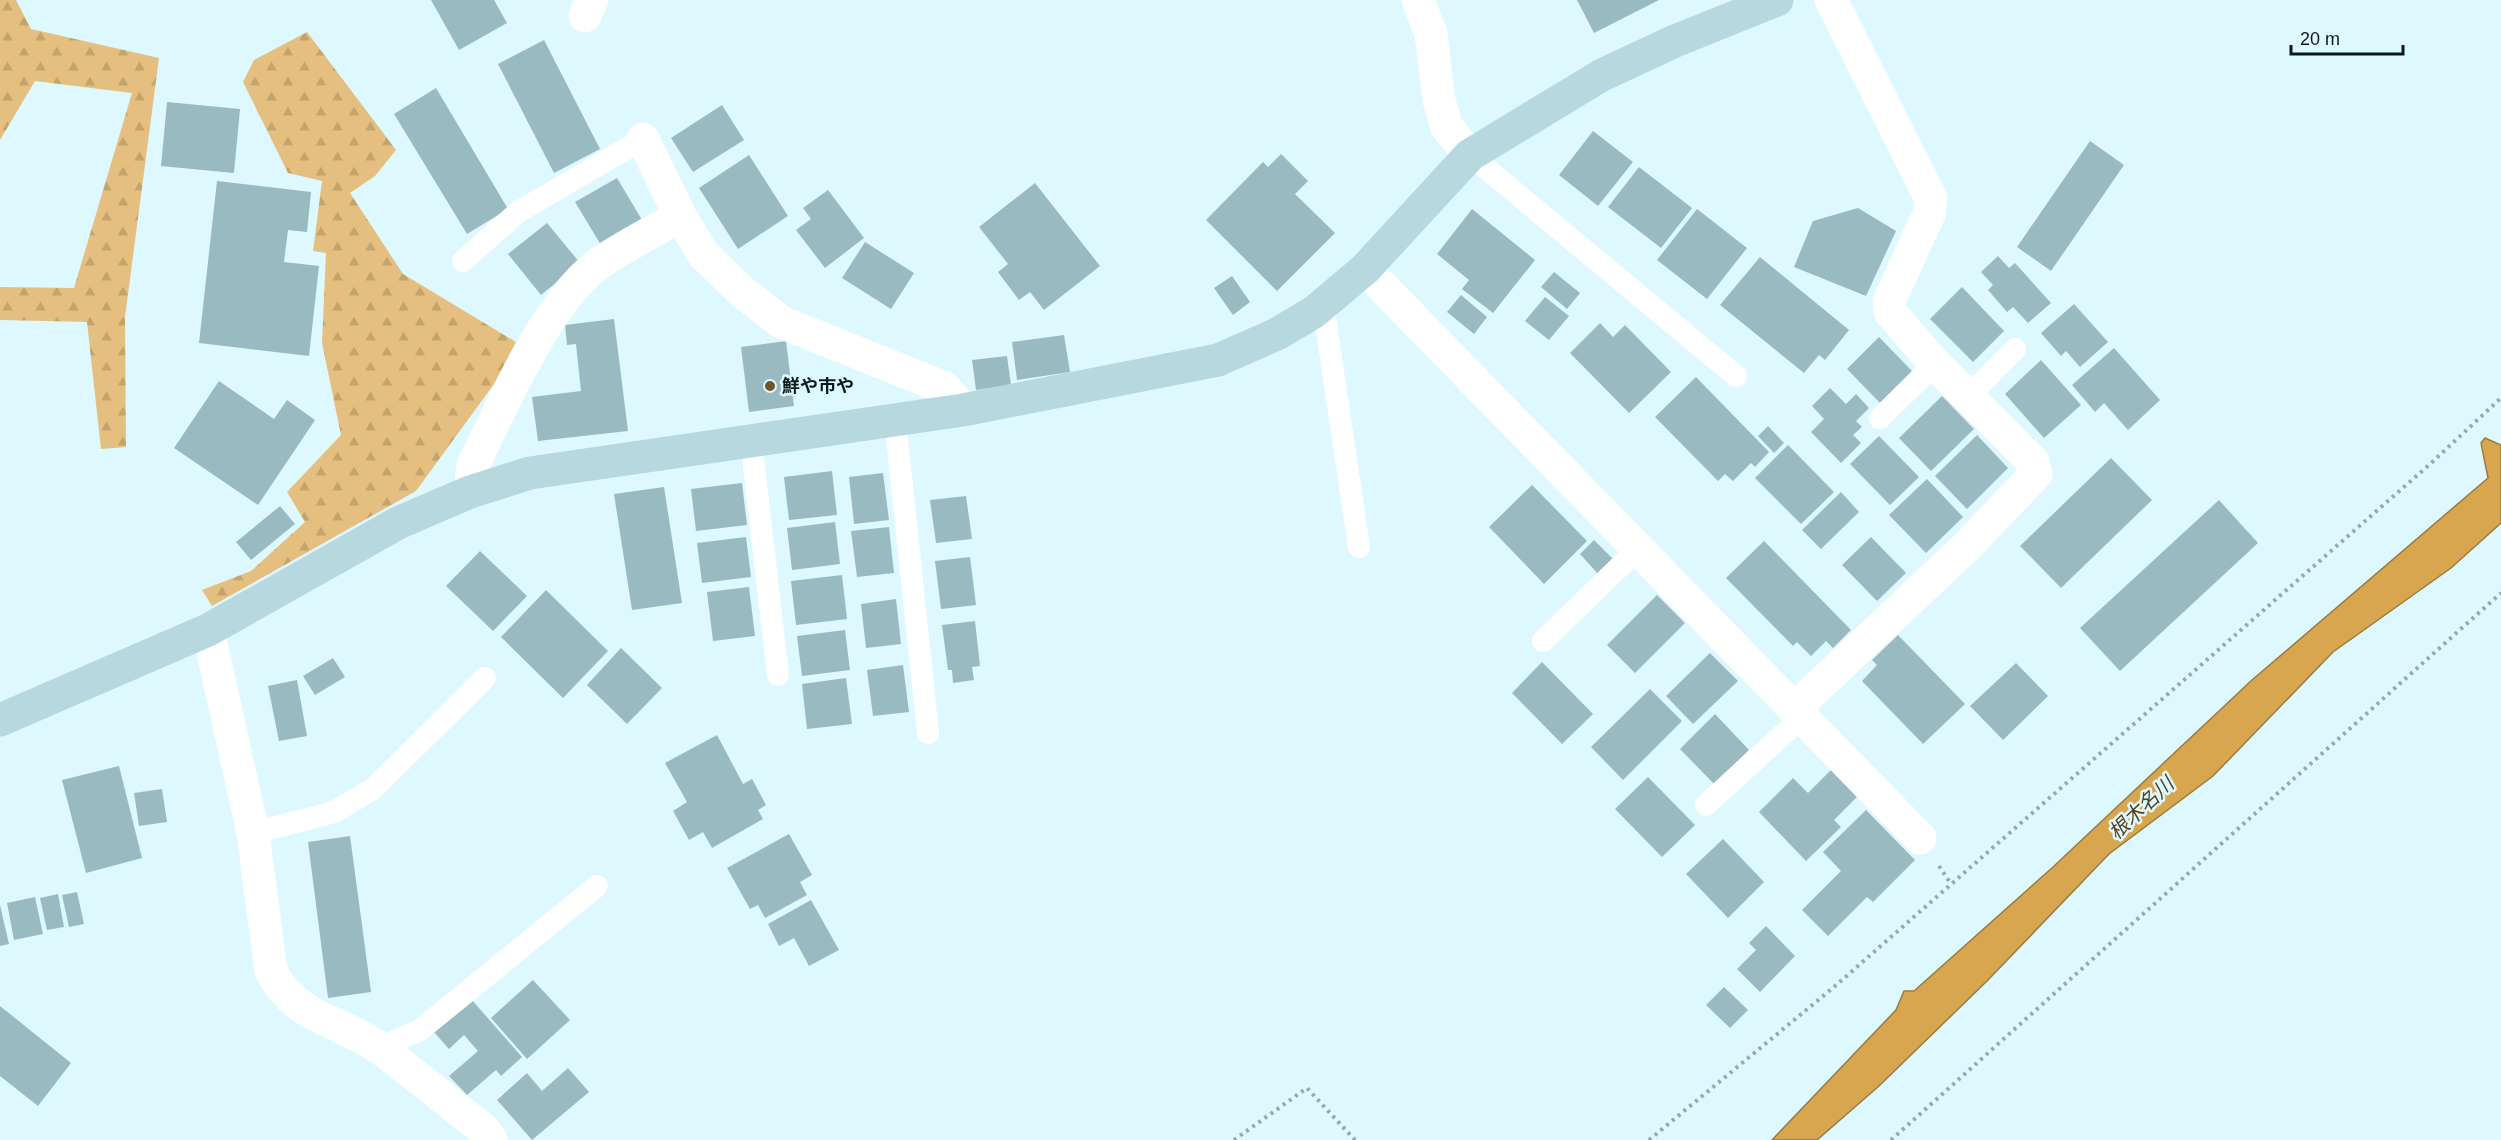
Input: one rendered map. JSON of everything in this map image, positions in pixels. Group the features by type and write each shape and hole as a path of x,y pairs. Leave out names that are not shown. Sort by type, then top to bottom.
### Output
{"street":[{"path":"1418,0 1431,34 1439,100 1446,126 1470,155"},
{"path":"0,720 208,630 398,524 470,492 530,473 963,410 1218,360 1277,334 1323,304 1365,269 1470,155 1602,75 1675,41 1778,0"},
{"path":"1798,713 1964,549 2036,474 2033,462 1935,364 1890,312 1888,301 1929,214 1931,199 1831,0"},
{"path":"643,139 680,216 703,254 740,290 781,322 945,388 963,410"},
{"path":"470,492 473,465 549,318 575,286 600,262 680,216"},
{"path":"1365,269 1920,838"},
{"path":"208,630 253,832 271,971 280,988 302,1009 379,1048 483,1129 491,1140"}],"lane":[{"path":"463,261 518,212 643,139"},
{"path":"1470,155 1736,376"},
{"path":"1323,304 1359,547"},
{"path":"1969,396 2015,349"},
{"path":"1880,418 1935,364"},
{"path":"896,419 928,733"},
{"path":"751,440 778,675"},
{"path":"1543,641 1638,549"},
{"path":"253,832 334,812 373,789 484,678"},
{"path":"1707,805 1798,713"},
{"path":"379,1048 420,1030 597,886"}],"path":[{"path":"1649,1140 1834,987 2410,481 2501,398"},
{"path":"1892,1140 2501,593"},
{"path":"1234,1140 1307,1088 1355,1140"}],"green space":[{"path":"0,0 16,0 31,29 159,58 125,317 126,447 101,449 87,322 0,320 0,287 74,288 132,93 35,81 0,140"},
{"path":"307,32 396,150 375,176 350,193 403,274 516,342 494,384 416,491 212,606 202,590 251,571 305,522 287,492 341,435 322,343 326,253 313,251 322,181 288,173 243,82 254,60"}],"water":[{"name":"根木名川","path":"2485,438 2501,445 2501,523 2451,568 2333,652 2213,776 2109,854 1987,981 1879,1086 1817,1140 1772,1140 1896,1010 1904,991 1914,991 2053,867 2252,680 2488,478 2481,443"}],"building":[{"path":"431,0 494,0 507,23 459,50"},
{"path":"1577,0 1659,0 1594,33"},
{"path":"544,40 600,149 554,173 498,64"},
{"path":"436,88 508,209 467,234 394,114"},
{"path":"167,102 240,109 234,173 161,166"},
{"path":"722,105 744,140 693,172 671,138"},
{"path":"1593,131 1633,162 1598,206 1559,175"},
{"path":"2090,141 2124,165 2051,271 2017,247"},
{"path":"1281,154 1308,181 1295,194 1335,233 1277,291 1206,220 1263,162 1268,167"},
{"path":"749,155 788,216 738,249 699,188"},
{"path":"1639,167 1692,208 1661,248 1608,207"},
{"path":"617,178 642,220 601,245 575,202"},
{"path":"217,181 311,192 307,232 288,230 284,262 319,266 309,356 199,343"},
{"path":"1035,183 1100,266 1044,310 1030,292 1019,300 998,272 1008,264 979,227"},
{"path":"828,190 864,238 825,268 796,230 811,219 803,208"},
{"path":"1858,208 1896,231 1866,296 1794,267 1813,221"},
{"path":"1472,209 1535,260 1493,313 1462,289 1469,280 1437,254"},
{"path":"1697,209 1747,248 1707,299 1657,260"},
{"path":"547,223 580,263 541,295 508,254"},
{"path":"865,242 914,273 891,309 842,278"},
{"path":"1998,256 2009,268 2015,263 2051,303 2028,323 2013,307 2007,312 1988,290 1993,285 1981,272"},
{"path":"1760,257 1849,330 1825,360 1819,355 1804,373 1720,305"},
{"path":"1554,272 1580,293 1567,309 1541,287"},
{"path":"1232,276 1250,302 1233,315 1214,288"},
{"path":"1962,287 2004,331 1973,362 1930,319"},
{"path":"1461,295 1487,317 1474,334 1447,312"},
{"path":"1545,297 1569,316 1549,340 1525,321"},
{"path":"2074,304 2108,342 2080,367 2066,351 2061,356 2041,333"},
{"path":"614,319 628,431 538,441 532,397 581,391 576,344 567,345 565,325"},
{"path":"1600,323 1613,337 1625,325 1671,372 1629,413 1570,353"},
{"path":"1064,335 1070,372 1017,380 1012,342"},
{"path":"1879,337 1912,371 1880,403 1847,369"},
{"path":"786,341 794,406 749,412 741,347"},
{"path":"2114,348 2160,400 2128,430 2104,403 2095,412 2072,385"},
{"path":"1007,356 1011,385 976,390 972,360"},
{"path":"2041,360 2081,405 2044,438 2005,394"},
{"path":"1696,377 1769,452 1755,467 1751,463 1733,481 1725,474 1718,481 1655,417"},
{"path":"219,381 274,419 287,400 315,420 258,505 174,448"},
{"path":"1830,388 1846,404 1856,394 1869,408 1856,421 1862,427 1853,435 1861,443 1841,463 1811,432 1824,419 1812,406"},
{"path":"1942,396 1974,429 1931,471 1899,438"},
{"path":"1768,426 1784,443 1774,453 1758,436"},
{"path":"1977,435 2008,468 1967,509 1935,476"},
{"path":"1879,436 1919,477 1890,505 1850,464"},
{"path":"1788,445 1834,492 1801,524 1755,478"},
{"path":"2111,458 2152,500 2061,588 2020,546"},
{"path":"832,471 837,515 789,520 784,477"},
{"path":"883,473 889,520 854,524 849,477"},
{"path":"1927,479 1963,517 1926,553 1889,515"},
{"path":"742,483 747,525 696,531 691,489"},
{"path":"1532,485 1587,541 1544,584 1489,527"},
{"path":"664,487 682,603 632,610 614,494"},
{"path":"1841,492 1859,512 1821,549 1802,530"},
{"path":"966,496 972,539 936,543 930,500"},
{"path":"2219,500 2258,543 2120,671 2080,628"},
{"path":"280,506 295,524 251,560 236,542"},
{"path":"835,522 840,564 792,570 787,528"},
{"path":"889,527 894,573 857,577 851,531"},
{"path":"746,537 751,577 702,583 697,543"},
{"path":"1871,537 1906,573 1877,601 1842,565"},
{"path":"1594,540 1614,560 1599,575 1580,554"},
{"path":"1764,541 1851,630 1833,648 1826,641 1811,656 1797,642 1793,646 1726,578"},
{"path":"480,551 527,596 493,631 446,586"},
{"path":"970,557 976,605 941,609 935,561"},
{"path":"842,575 847,619 796,625 791,581"},
{"path":"749,587 755,636 713,641 707,592"},
{"path":"546,590 608,651 563,698 501,637"},
{"path":"1657,595 1685,623 1635,673 1607,645"},
{"path":"896,599 901,644 866,648 861,604"},
{"path":"975,621 980,666 972,667 974,680 953,683 952,670 948,670 942,625"},
{"path":"845,630 850,670 802,676 797,636"},
{"path":"1898,635 1965,704 1923,744 1862,681 1877,665 1872,660"},
{"path":"621,648 662,688 627,724 587,685"},
{"path":"1710,653 1738,681 1693,724 1666,696"},
{"path":"333,658 345,677 315,695 303,676"},
{"path":"1542,662 1593,714 1562,744 1512,693"},
{"path":"2016,663 2048,696 2003,740 1970,706"},
{"path":"903,665 909,712 873,716 867,670"},
{"path":"846,678 852,724 807,729 802,684"},
{"path":"297,680 307,736 279,741 268,686"},
{"path":"1650,689 1682,721 1623,780 1591,747"},
{"path":"1715,714 1749,750 1714,784 1680,749"},
{"path":"717,735 743,784 752,779 766,805 758,810 763,819 712,848 703,832 689,840 673,811 687,802 665,763"},
{"path":"119,766 142,858 86,873 62,780"},
{"path":"1831,770 1857,797 1834,820 1841,827 1806,861 1759,812 1793,778 1808,793"},
{"path":"1648,777 1695,825 1662,857 1615,809"},
{"path":"162,789 167,822 139,826 134,793"},
{"path":"1866,810 1915,860 1873,902 1867,897 1828,936 1802,910 1841,871 1823,852"},
{"path":"789,834 812,875 800,882 807,895 765,918 758,905 750,909 727,868"},
{"path":"350,836 371,992 328,998 308,842"},
{"path":"1723,839 1764,882 1728,918 1686,874"},
{"path":"77,892 84,924 69,927 62,895"},
{"path":"58,894 64,927 47,930 40,898"},
{"path":"35,897 43,934 14,940 7,903"},
{"path":"811,900 839,950 809,966 794,938 779,946 768,924"},
{"path":"0,905 9,944 0,946"},
{"path":"1766,926 1795,956 1760,992 1737,969 1756,950 1749,943"},
{"path":"533,980 570,1020 527,1059 491,1018"},
{"path":"1724,987 1748,1010 1730,1028 1706,1005"},
{"path":"471,999 522,1057 501,1076 496,1070 467,1095 449,1076 478,1051 464,1035 449,1049 434,1032"},
{"path":"0,1006 71,1063 38,1106 0,1076"},
{"path":"568,1068 589,1092 532,1140 497,1100 527,1073 542,1091"}],"place":[{"name":"鮮や市や","path":"770,386"}]}
